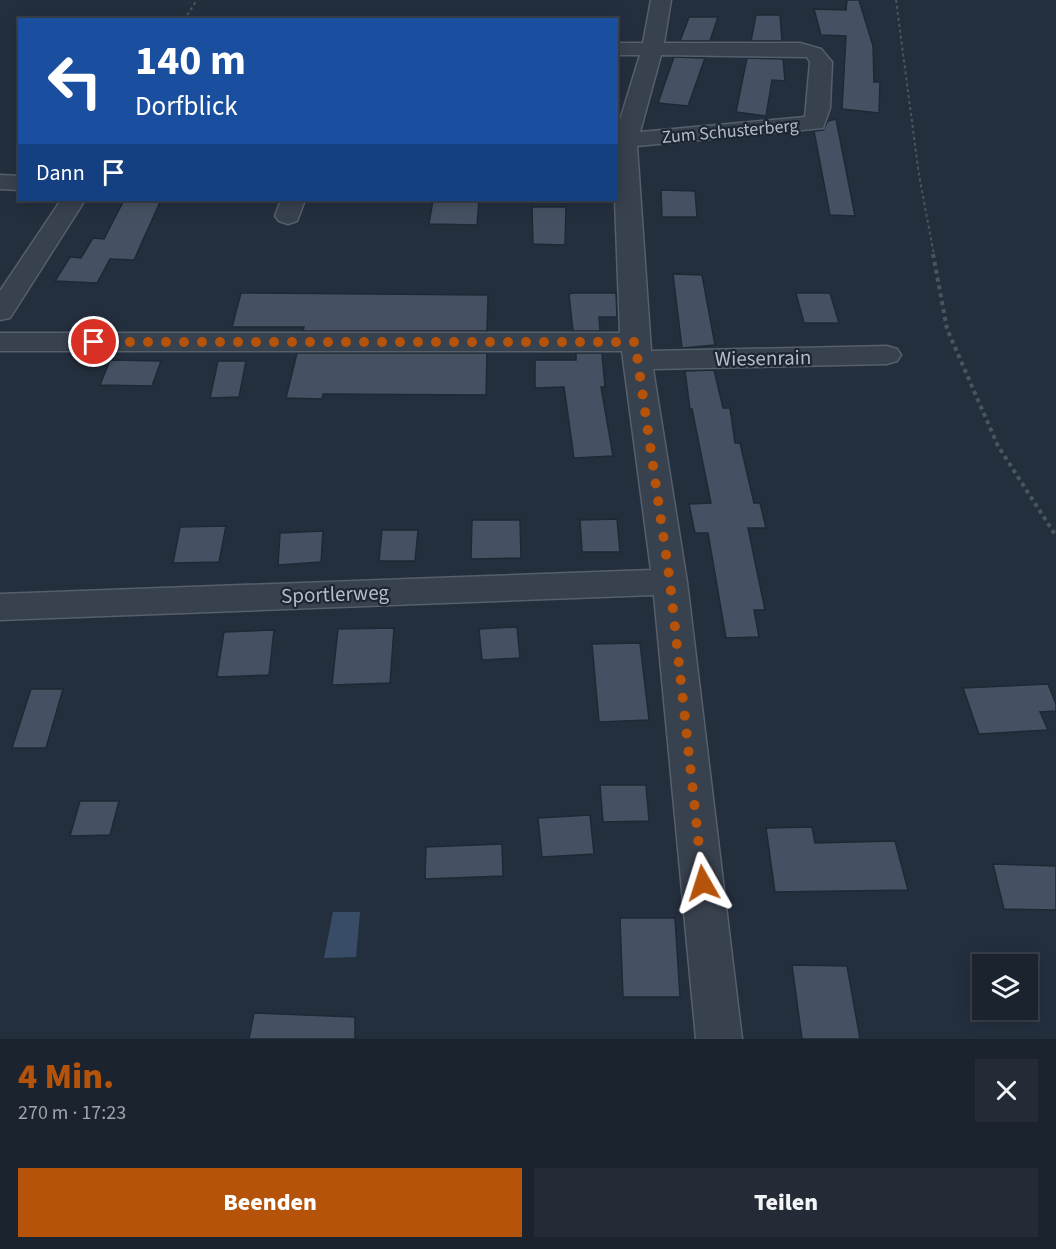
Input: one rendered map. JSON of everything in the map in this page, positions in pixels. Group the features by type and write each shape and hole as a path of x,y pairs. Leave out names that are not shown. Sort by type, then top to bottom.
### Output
{"street":[{"path":"661,0 652,50 623,143 637,351 670,582 719,1039"},
{"name":"Zum Schusterberg","path":"618,49 800,49 814,53 821,62 819,108 815,123 623,143"},
{"path":"0,182 18,183"},
{"path":"0,312 72,201"},
{"name":"Wiesenrain","path":"0,342 887,355"},
{"name":"Sportlerweg","path":"0,607 670,582"}],"path":[{"path":"185,18 197,0"},
{"path":"896,0 919,175 947,329 998,446 1056,536"}],"water":[{"path":"333,912 360,912 356,957 324,958"}],"building":[{"path":"847,0 859,0 873,46 874,82 880,82 879,113 842,109 846,36 821,35 814,9 846,10"},
{"path":"756,15 780,15 782,41 751,41"},
{"path":"689,17 718,17 710,41 680,41"},
{"path":"674,57 705,58 688,106 658,103"},
{"path":"747,58 783,59 785,81 772,80 766,116 736,112"},
{"path":"836,119 855,216 830,215 814,131 823,130 828,121"},
{"path":"661,190 695,191 697,217 662,217"},
{"path":"123,201 161,201 134,260 110,259 97,283 55,281 70,257 81,258 93,238 104,239"},
{"path":"433,201 479,201 477,225 429,224"},
{"path":"532,207 566,207 565,245 533,244"},
{"path":"673,274 702,275 715,345 682,348"},
{"path":"241,293 488,295 487,331 303,331 304,327 232,327"},
{"path":"616,293 617,317 599,317 600,331 573,331 569,294"},
{"path":"796,293 830,293 839,323 804,323"},
{"path":"297,353 487,353 486,395 323,394 322,399 286,398"},
{"path":"576,353 602,353 605,387 601,387 613,456 574,458 564,387 535,388 535,360 576,360"},
{"path":"110,360 161,361 152,386 100,385"},
{"path":"218,361 246,361 239,397 210,398"},
{"path":"714,370 723,408 730,408 735,443 740,443 754,503 760,503 766,528 748,528 765,610 754,610 759,637 726,638 708,533 695,533 689,504 711,503 692,409 690,409 685,371"},
{"path":"617,519 620,552 582,552 580,520"},
{"path":"472,520 520,520 521,558 471,559"},
{"path":"226,526 219,562 173,563 180,527"},
{"path":"382,530 418,530 415,561 379,561"},
{"path":"323,531 321,562 278,565 280,533"},
{"path":"517,627 520,658 482,660 479,629"},
{"path":"394,628 390,683 332,685 338,629"},
{"path":"274,630 269,675 217,677 224,632"},
{"path":"640,643 649,720 599,722 592,644"},
{"path":"1048,684 1056,704 1056,711 1040,712 1048,730 979,734 963,688"},
{"path":"31,689 63,689 46,748 12,748"},
{"path":"600,785 646,785 649,821 603,822"},
{"path":"80,801 119,801 110,835 70,836"},
{"path":"590,815 594,854 542,857 538,818"},
{"path":"812,827 815,843 895,841 908,890 775,892 766,828"},
{"path":"502,844 503,876 425,879 426,847"},
{"path":"993,864 1056,866 1056,910 1004,909"},
{"path":"620,918 675,918 680,997 623,997"},
{"path":"792,965 847,966 860,1039 802,1039"},
{"path":"254,1013 355,1017 355,1039 249,1039"}],"route":[{"path":"94,342 635,342 670,582 703,883"}]}
